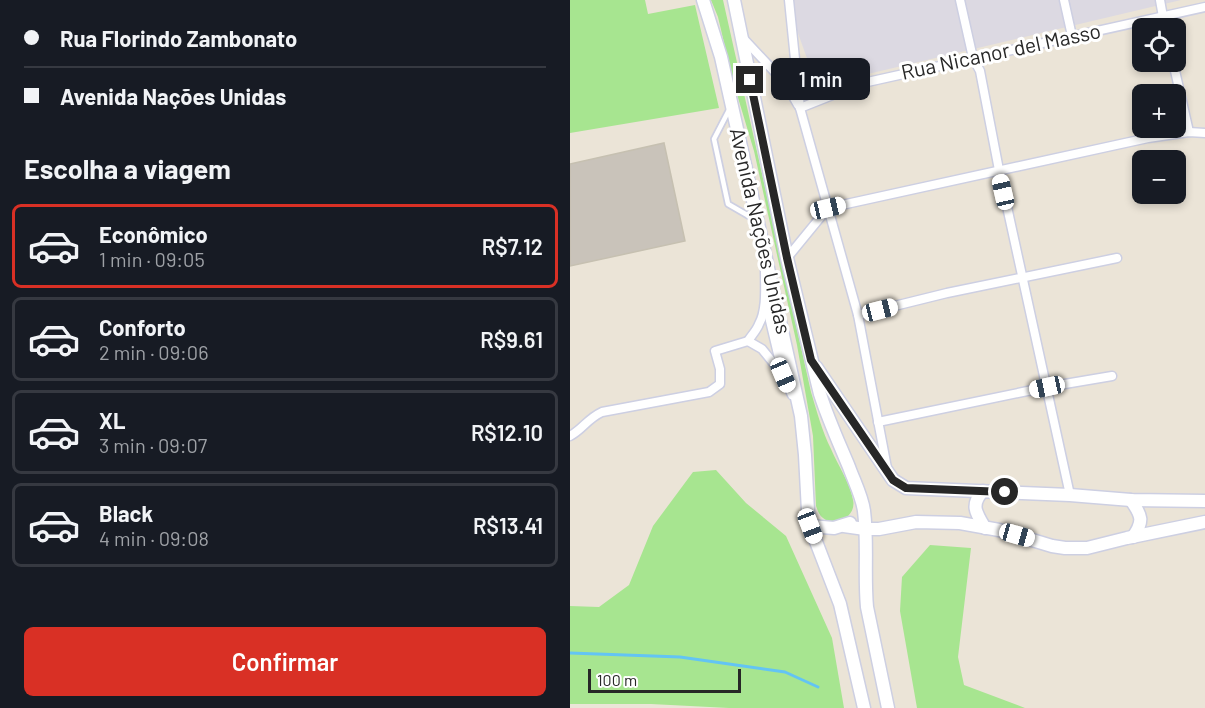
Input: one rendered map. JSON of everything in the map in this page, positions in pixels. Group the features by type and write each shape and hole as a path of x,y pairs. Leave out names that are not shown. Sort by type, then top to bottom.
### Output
{"main road":[{"name":"Avenida Nações Unidas","path":"703,0 721,57 801,416 810,526 840,604 864,708"},
{"name":"Avenida Nações Unidas","path":"734,0 787,258 811,360 826,412 858,489 864,510 867,607 888,708"},
{"path":"811,360 893,480 906,488 1131,500 1205,501"},
{"path":"983,491 977,498 975,506 976,513 985,528"},
{"path":"1131,500 1141,520 1140,527 1133,537"},
{"path":"810,526 834,528 844,526 856,520 864,510"},
{"path":"844,526 865,530 916,522 960,523 999,530 1053,546 1087,549 1205,522"},
{"path":"866,549 894,528 916,522"}],"street":[{"path":"789,0 800,108 858,315 887,471"},
{"path":"960,0 973,58 980,70 999,170 1070,495"},
{"path":"1064,0 1072,36"},
{"path":"1160,0 1163,17"},
{"name":"Rua Nicanor del Masso","path":"800,108 863,83 1205,7"},
{"path":"741,35 786,84 800,108"},
{"path":"1175,72 1189,132"},
{"path":"787,258 828,208 1148,138 1189,132 1205,133"},
{"path":"570,436 578,432 591,417 602,412 709,392 720,384 720,369 715,351 748,341 760,324 765,298 765,248"},
{"path":"858,315 947,293 1117,258"},
{"path":"765,298 783,375 801,416"},
{"path":"748,341 762,349 783,375"},
{"path":"878,422 1112,376"}],"lane":[{"path":"732,105 714,139 728,204 759,222"}],"shaded area":[{"path":"786,0 1181,0 817,86"}],"green space":[{"path":"570,0 645,0 648,14 695,5 719,108 570,133"},
{"path":"711,0 723,0 811,392 825,435 847,480 853,500 852,511 839,521 833,522 823,518 816,506 813,436 797,345 754,151 733,81 718,17"},
{"path":"716,470 746,503 786,536 832,638 844,708 570,704 570,606 599,607 629,585 653,526 693,472"},
{"path":"930,545 971,548 958,657 964,685 1025,708 917,708 900,611 902,577"}],"building":[{"path":"664,143 685,241 570,266 570,164"}],"waterway":[{"path":"570,653 680,657 785,672 818,687"}],"route":[{"path":"750,80 811,360 893,480 906,488 1005,492"}]}
